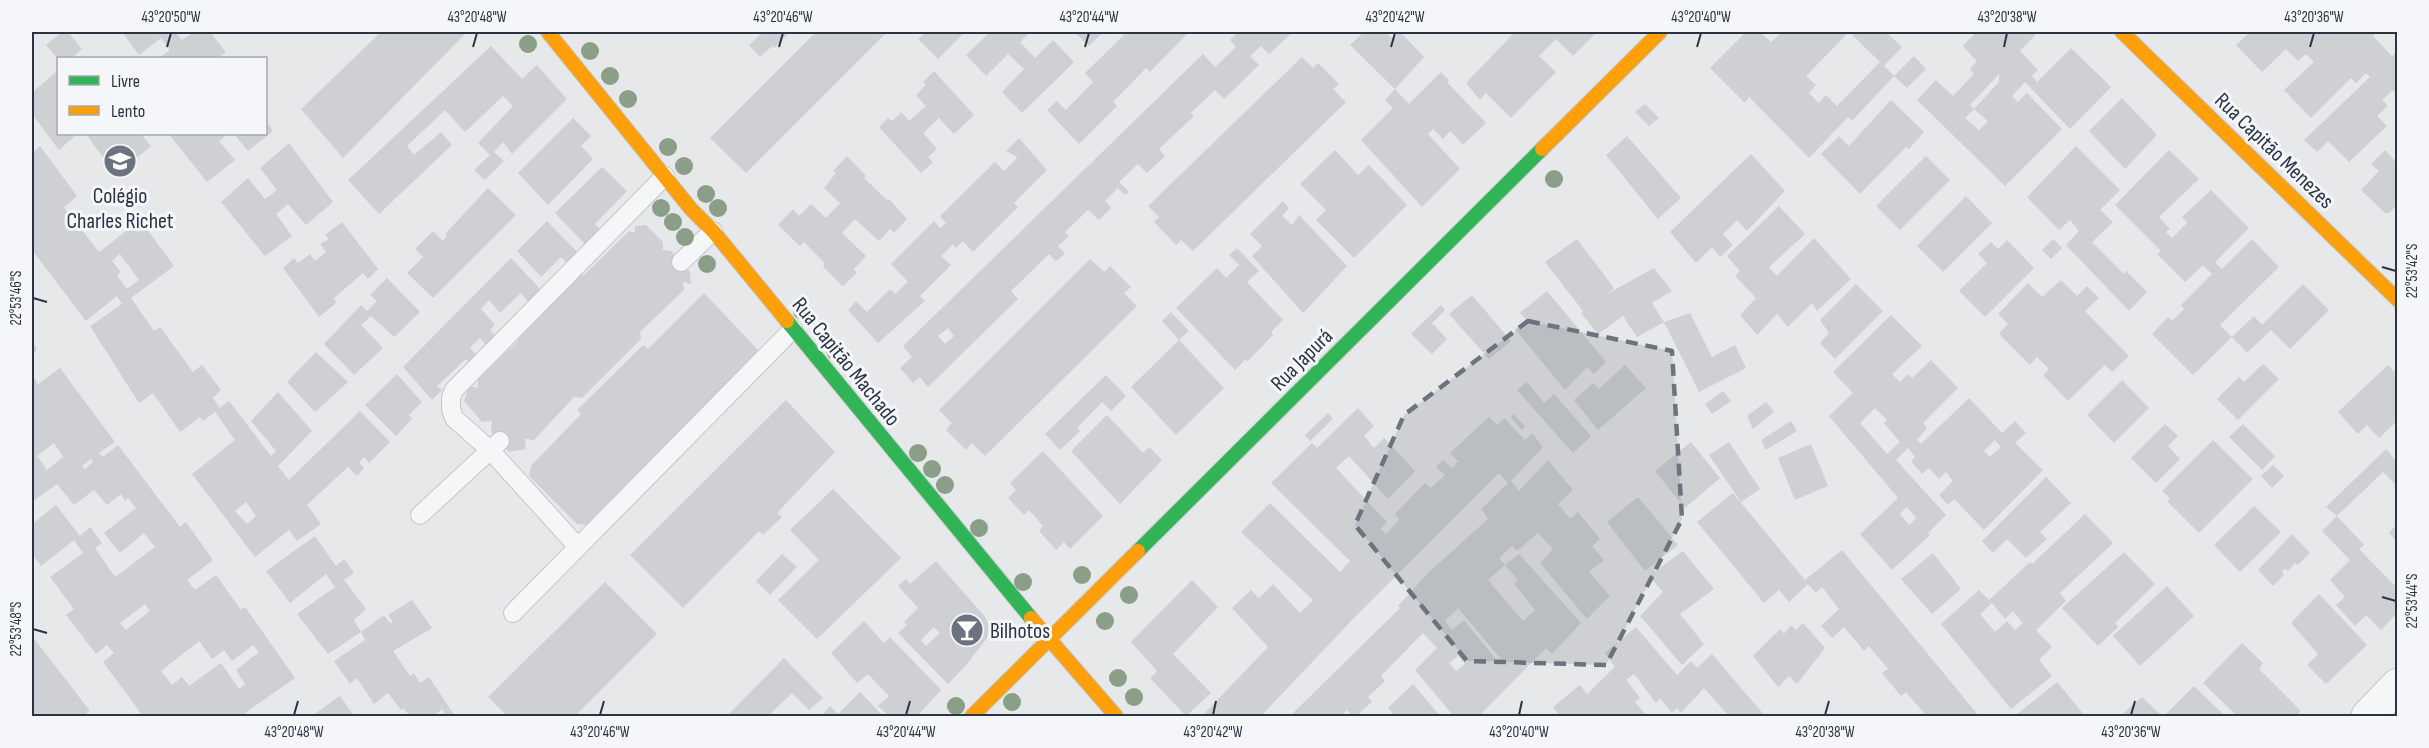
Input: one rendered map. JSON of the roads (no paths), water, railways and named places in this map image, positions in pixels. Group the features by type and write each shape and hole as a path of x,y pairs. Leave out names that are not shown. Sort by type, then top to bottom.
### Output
{"street":[{"name":"Rua Capitão Machado","path":"548,32 665,176 1116,717"},
{"name":"Rua Japurá","path":"972,717 1660,32"},
{"name":"Rua Capitão Menezes","path":"2122,32 2394,288"},
{"path":"2368,717 2397,685"}],"lane":[{"path":"578,547 495,446 454,418 451,398 454,390 665,176"},
{"path":"681,262 713,231"},
{"path":"513,613 793,329"},
{"path":"420,515 495,446"}],"place":[{"name":"Colégio Charles Richet","path":"120,161"},
{"name":"Bilhotos","path":"967,630"}]}
